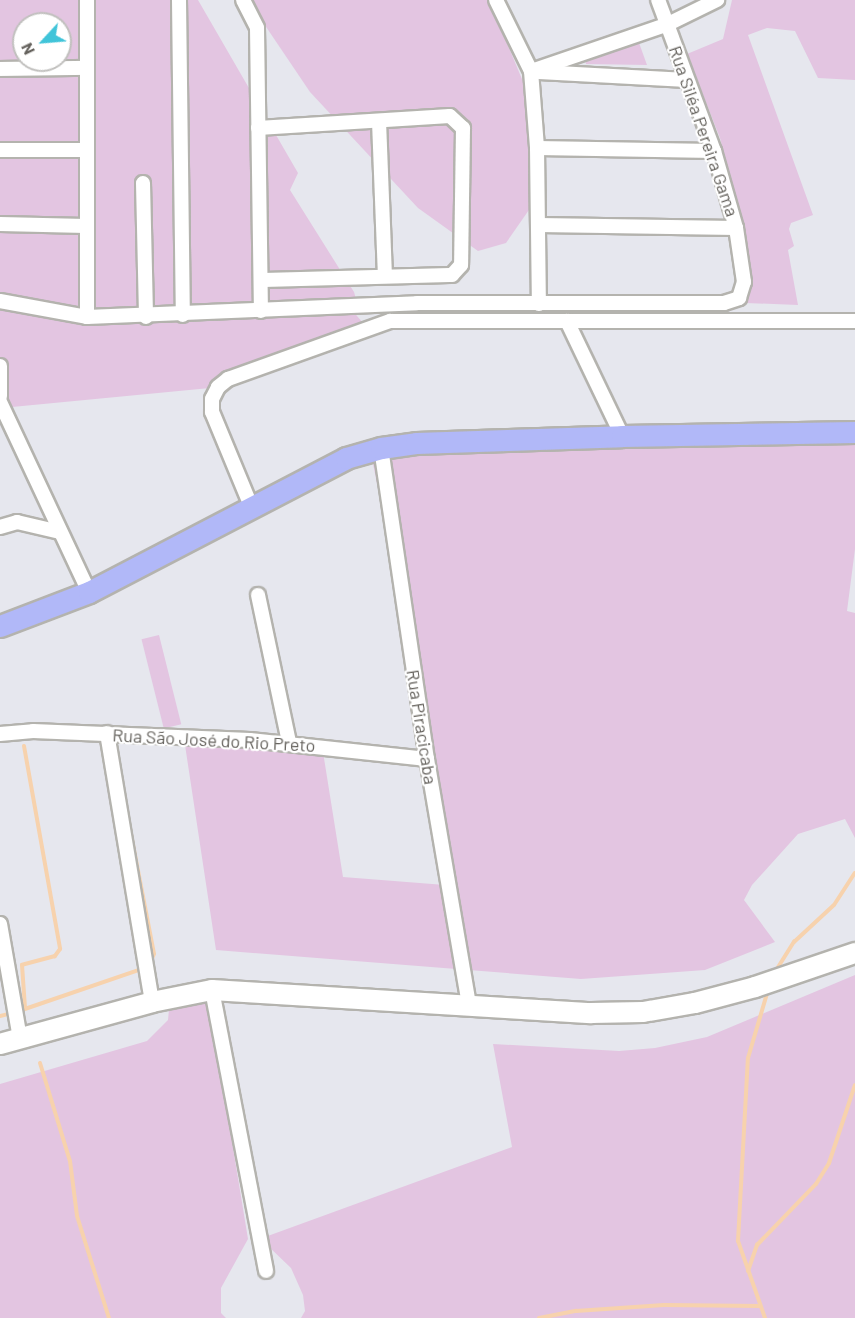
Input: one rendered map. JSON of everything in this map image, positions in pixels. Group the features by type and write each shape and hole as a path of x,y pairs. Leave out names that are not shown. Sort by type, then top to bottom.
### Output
{"main road":[{"path":"0,626 89,592 346,458 381,448 416,443 622,436 855,432"},
{"path":"0,1044 152,1002 212,990 591,1013 644,1012 695,1004 755,987 855,953"}],"street":[{"path":"87,0 87,317"},
{"path":"179,0 183,315"},
{"path":"243,0 257,28 261,310"},
{"name":"Rua Siléa Pereira Gama","path":"539,304 724,303 739,298 744,282 736,228 714,151 658,0"},
{"path":"531,71 668,24 717,0"},
{"path":"0,301 87,317 146,317 417,303 539,304 537,148 531,71 499,1"},
{"path":"0,69 86,68"},
{"path":"531,71 687,80"},
{"path":"258,128 450,116 464,128 461,266 452,275 261,280"},
{"path":"379,121 385,276"},
{"path":"537,148 714,151"},
{"path":"0,150 87,150"},
{"path":"143,183 146,317"},
{"path":"0,225 86,226"},
{"path":"539,225 736,228"},
{"path":"251,506 212,412 218,387 228,379 390,321 417,303"},
{"path":"390,321 855,321"},
{"path":"567,321 622,436"},
{"path":"0,366 0,396"},
{"path":"0,402 89,592"},
{"name":"Rua Piracicaba","path":"381,448 427,759 469,1004"},
{"path":"0,527 17,522 60,532"},
{"path":"258,595 289,742"},
{"path":"107,733 152,1002"},
{"name":"Rua São José do Rio Preto","path":"0,734 107,733 289,742 427,759"},
{"path":"0,924 20,1039"},
{"path":"212,990 266,1271"}],"shaded area":[{"path":"0,0 198,0 298,173 290,190 354,292 356,299 350,308 364,324 315,338 227,375 210,388 12,407 0,382"},
{"path":"248,0 489,0 524,84 527,99 531,207 506,243 478,251 418,208 310,92"},
{"path":"732,0 855,0 855,80 818,78 795,31 767,28 748,35 813,215 791,223 789,229 794,246 788,250 798,305 746,303 751,280 742,225 720,138 687,54 723,39"},
{"path":"638,40 647,65 586,64 585,57"},
{"path":"855,432 855,549 847,611 855,613 855,838 845,819 798,834 752,885 744,900 775,942 705,970 581,979 216,950 185,745 323,752 343,877 445,885 401,602 372,459 425,441"},
{"path":"159,635 181,724 164,729 142,639"},
{"path":"855,975 855,1318 301,1318 305,1311 303,1295 291,1268 266,1244 265,1237 512,1147 493,1044 619,1051 655,1048 707,1037"},
{"path":"170,999 207,1001 233,1148 248,1239 221,1288 221,1313 226,1318 0,1318 0,1084 147,1041 168,1020"}],"waterway":[{"path":"24,746 60,949 55,956 22,965 25,1008"},
{"path":"129,824 154,954 149,965"},
{"path":"775,972 794,942 834,905 855,873"},
{"path":"19,1011 142,969"},
{"path":"765,1318 738,1241 748,1058 768,990"},
{"path":"0,1016 12,1013"},
{"path":"40,1063 70,1161 77,1216 109,1318"},
{"path":"748,1271 757,1245 816,1184 829,1163 855,1085"},
{"path":"539,1318 576,1311 664,1305 760,1306"}]}
